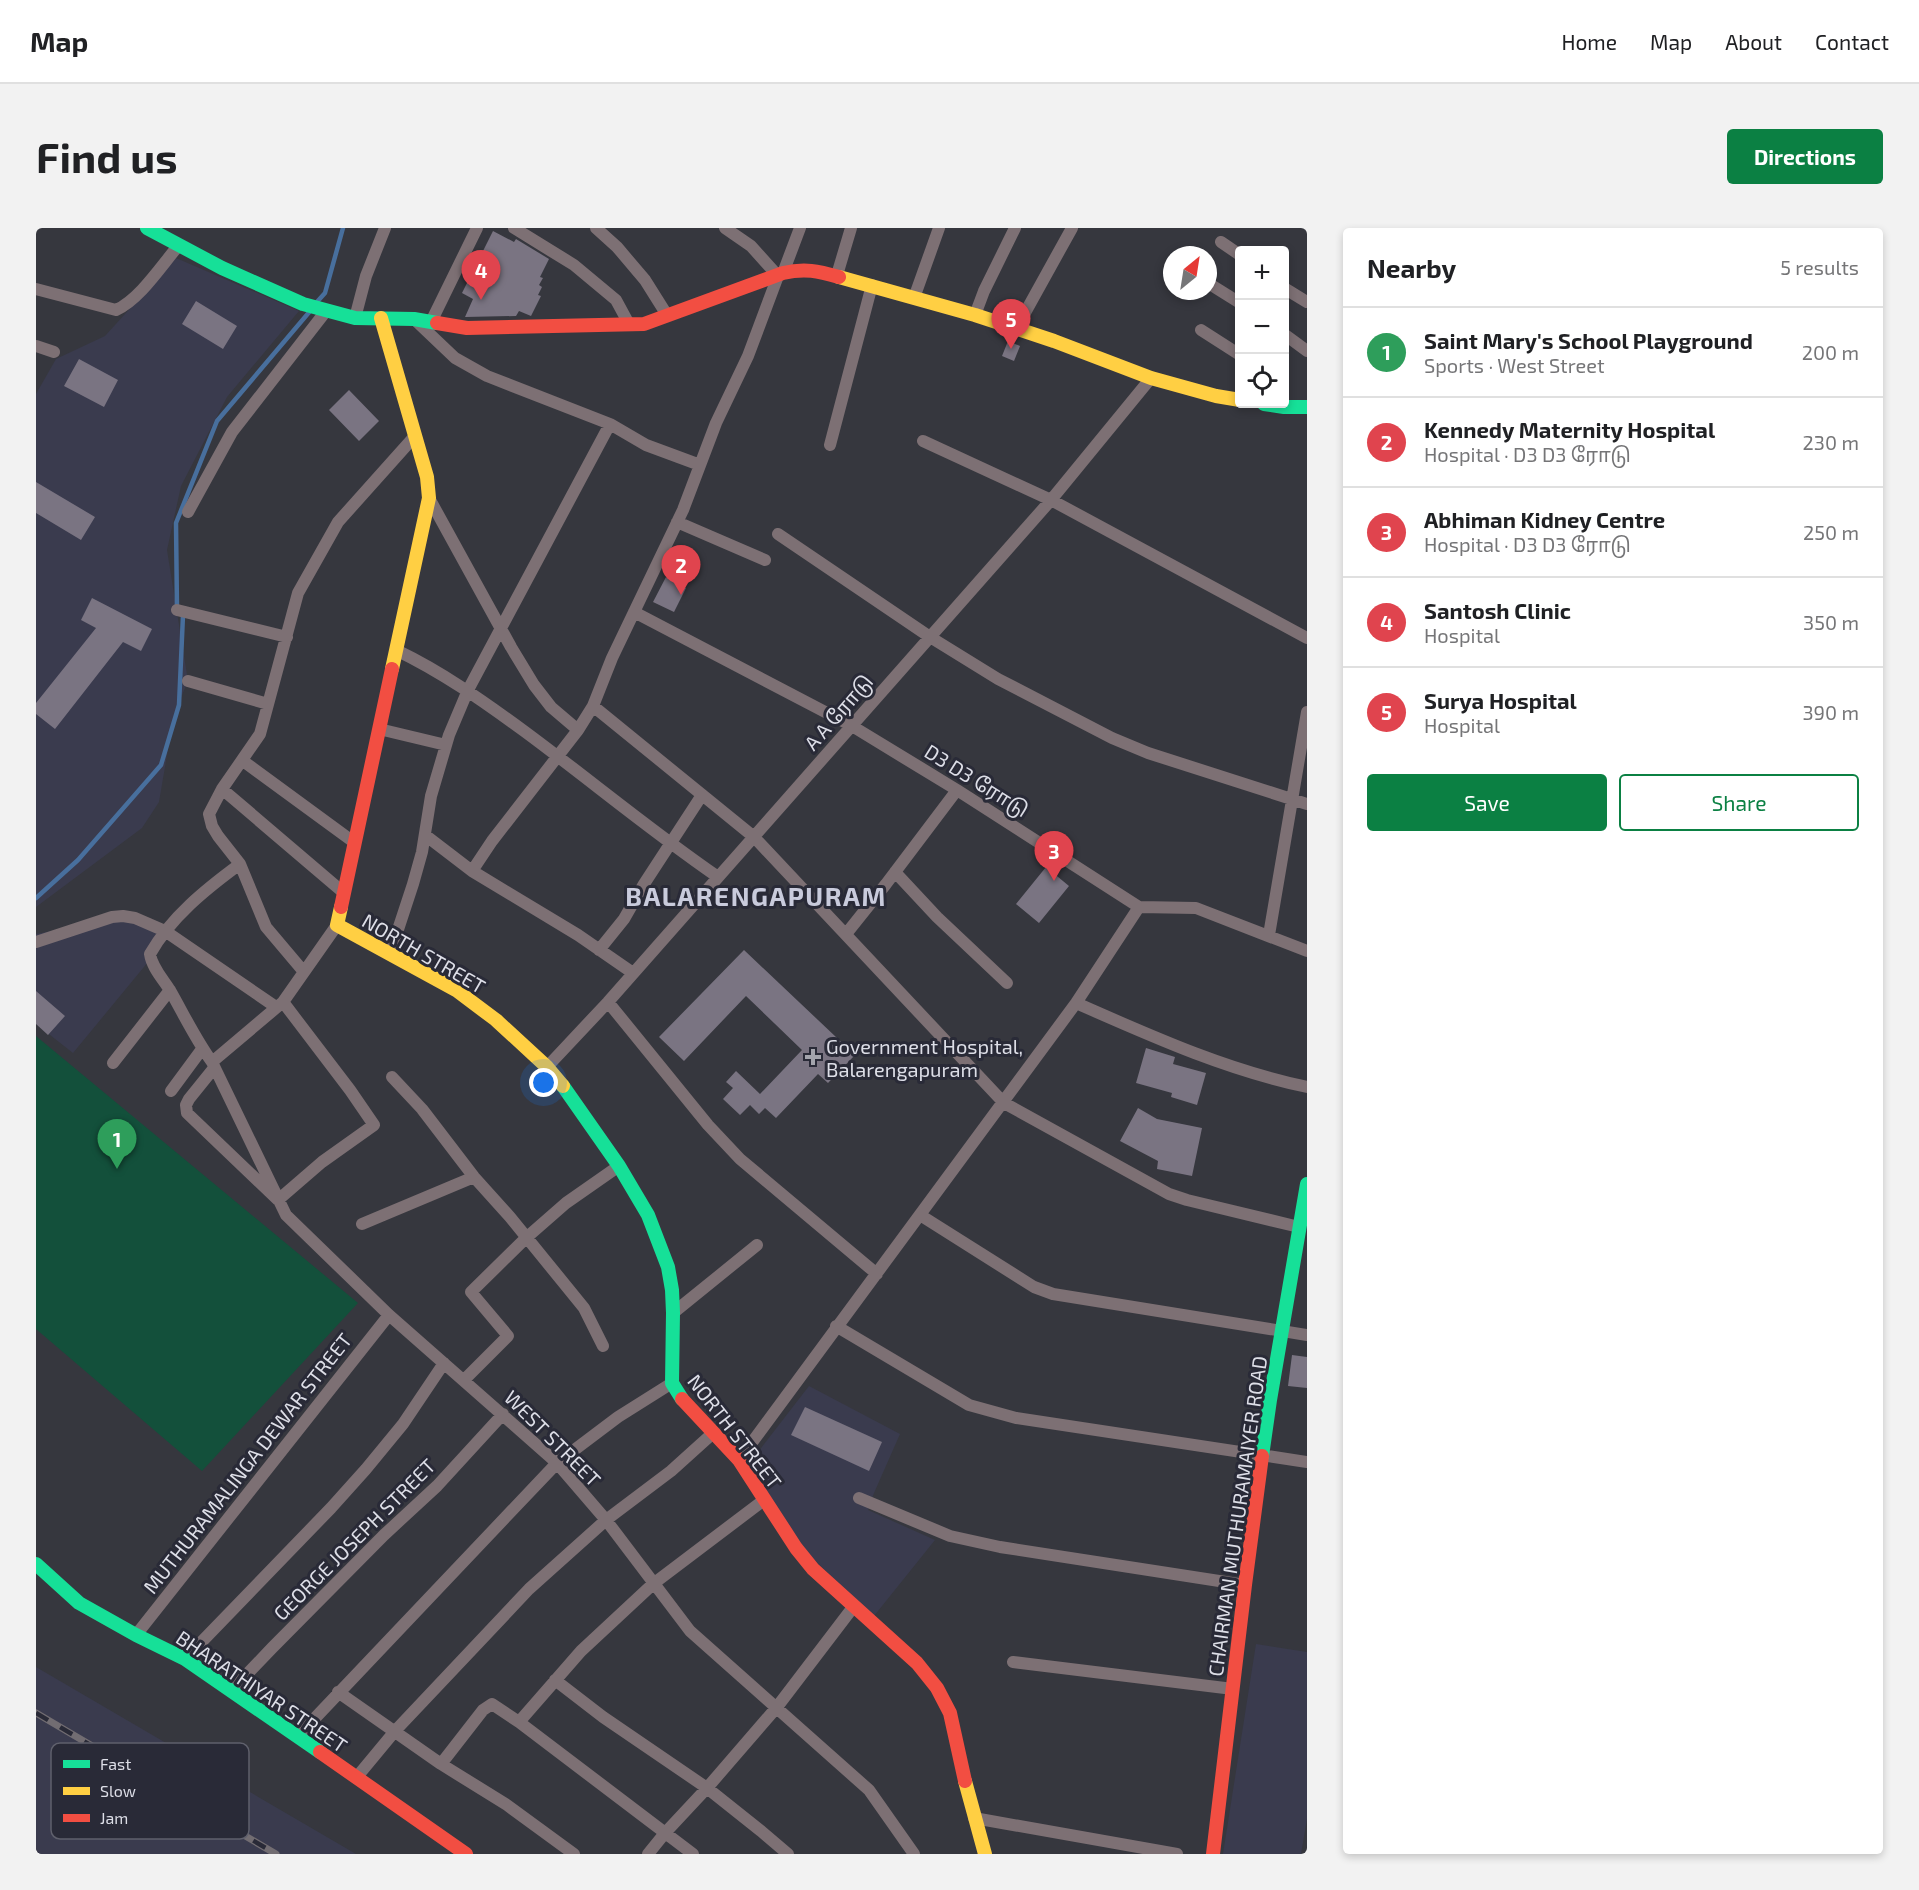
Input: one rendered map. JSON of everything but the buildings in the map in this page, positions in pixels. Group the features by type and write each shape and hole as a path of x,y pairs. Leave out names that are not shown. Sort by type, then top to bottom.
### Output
{"street":[{"path":"147,228 222,268 303,304 355,318 414,319 467,328 644,324 799,269 837,275 975,315 1151,378 1235,399"},
{"path":"355,318 366,276 385,228"},
{"path":"431,322 477,228"},
{"path":"514,228 574,265 616,300 629,324"},
{"path":"596,228 617,247 645,280 667,315"},
{"path":"725,228 751,246 781,274"},
{"path":"472,872 492,841 578,730 593,706 612,658 677,522 716,423 748,356 800,228"},
{"path":"837,275 851,228"},
{"path":"914,298 939,228"},
{"path":"975,315 984,291 1015,228"},
{"path":"1016,329 1071,228"},
{"path":"1221,242 1235,252"},
{"path":"36,289 116,310 126,305 138,293 179,245"},
{"path":"830,445 872,285"},
{"path":"1217,289 1235,300"},
{"path":"1289,291 1307,302"},
{"path":"188,512 232,432 326,311"},
{"path":"36,942 112,917 123,916 135,918 165,931 280,1004 350,1090 374,1125 322,1162 278,1200 187,1113 186,1105 213,1065 280,1004 337,925 429,498 426,477 381,318"},
{"path":"414,319 455,358 487,376 610,424 646,445 700,465"},
{"path":"1201,330 1237,354"},
{"path":"1289,338 1307,351"},
{"path":"36,346 54,352"},
{"name":"A A ரோடு","path":"547,1067 608,1002 1051,500 1151,378"},
{"path":"1289,406 1307,407"},
{"path":"390,954 413,884 425,835 431,796 446,745 468,690 610,424"},
{"path":"304,972 266,927 240,864 218,836 209,814 222,789 260,734 298,593 338,522 414,437"},
{"path":"923,441 1051,500 1307,638"},
{"path":"429,498 534,685 551,706 578,730"},
{"path":"677,522 765,560"},
{"path":"778,534 930,637 998,679 1112,738 1148,753 1307,804"},
{"path":"177,610 287,637"},
{"name":"D3 D3 ரோடு","path":"634,612 852,726 957,790 1139,907"},
{"path":"396,650 468,690 718,877"},
{"path":"189,681 268,704"},
{"path":"593,706 754,837 1004,1103 1169,1194 1299,1227"},
{"path":"1269,935 1307,712"},
{"path":"379,729 446,745"},
{"path":"243,760 355,843"},
{"path":"222,789 344,893"},
{"path":"846,934 957,790"},
{"path":"599,950 624,919 702,795"},
{"path":"425,835 472,872 633,973"},
{"path":"165,931 207,888 240,864"},
{"path":"895,872 937,917 1007,983"},
{"path":"739,1460 836,1326 1004,1103 1076,1003 1139,907 1196,908 1307,951"},
{"name":"NORTH STREET","path":"337,925 456,990 496,1020 547,1067 569,1093 619,1166 648,1215 668,1267 673,1313 672,1383 676,1392 712,1434 739,1460 807,1562 917,1663 937,1688 950,1713 974,1818 985,1854"},
{"name":"WEST STREET","path":"165,931 150,954 151,960 213,1065 286,1215 389,1315 557,1463 606,1520 690,1631 869,1790 914,1854"},
{"path":"113,1063 170,990"},
{"path":"608,1002 708,1125 740,1159 877,1274"},
{"path":"1076,1003 1223,1064 1307,1087"},
{"path":"171,1091 202,1049"},
{"path":"392,1077 422,1109 474,1177 584,1308 603,1346"},
{"path":"464,1380 508,1336 471,1292 526,1238 566,1203 619,1166"},
{"path":"362,1224 474,1177"},
{"name":"CHAIRMAN MUTHURAMAIYER ROAD","path":"1213,1854 1270,1400 1307,1184"},
{"path":"920,1215 1034,1287 1053,1294 1307,1335"},
{"path":"673,1313 757,1245"},
{"name":"MUTHURAMALINGA DEWAR STREET","path":"136,1635 389,1315"},
{"path":"836,1326 969,1405 1016,1418 1307,1462"},
{"path":"185,1659 331,1508 366,1468 403,1424 444,1363"},
{"path":"298,1736 557,1463 618,1417 672,1383"},
{"name":"GEORGE JOSEPH STREET","path":"232,1690 384,1535 437,1486 503,1414"},
{"path":"356,1778 395,1731 529,1589 606,1520 671,1471 712,1434"},
{"path":"859,1498 950,1536 1000,1547 1245,1585"},
{"path":"519,1722 581,1651 653,1584 764,1500"},
{"name":"BHARATHIYAR STREET","path":"36,1564 79,1603 185,1659 466,1854"},
{"path":"648,1854 777,1707 854,1606"},
{"path":"1012,1662 1233,1689"},
{"path":"555,1680 603,1717 707,1788 788,1854"},
{"path":"338,1692 441,1764 507,1805 574,1854"},
{"path":"441,1764 488,1706 492,1704 498,1706 693,1854"},
{"path":"974,1818 1177,1854"}],"shaded area":[{"path":"176,258 299,311 227,397 181,486 167,550 188,681 174,714 159,802 142,828 36,907 36,394 56,359 105,336"},
{"path":"110,920 123,920 144,926 167,939 73,1053 36,1024 36,934"},
{"path":"809,1386 900,1434 868,1510 935,1540 874,1616 811,1557 750,1472 751,1461"},
{"path":"1256,1644 1307,1652 1307,1819 1301,1854 1223,1854"},
{"path":"36,1667 166,1743 51,1743 51,1839 249,1839 249,1791 356,1854 36,1854"}],"green space":[{"path":"36,1036 358,1303 202,1471 36,1329"}],"waterway":[{"path":"316,303 325,293 343,228"},
{"path":"36,898 78,860 161,765 179,705 183,615 177,610 176,523 217,421 311,310"}],"railway":[{"path":"36,1713 87,1743"},
{"path":"249,1838 276,1854"}],"traffic: fast":[{"path":"147,228 222,268 303,304 355,318 414,319 437,323"},
{"path":"1289,407 1307,407"},
{"path":"563,1086 619,1166 648,1215 668,1267 673,1313 672,1383 682,1399"},
{"path":"1262,1456 1307,1184"},
{"path":"36,1564 79,1603 185,1659 320,1752"}],"traffic: slow":[{"path":"839,277 975,315 1054,341 1151,378 1235,399"},
{"path":"381,318 427,477 429,498 392,669"},
{"path":"341,907 337,925 456,990 496,1020 547,1067 563,1086"},
{"path":"965,1781 985,1854"}],"traffic: jam":[{"path":"437,323 467,328 644,324 783,273 811,271 839,277"},
{"path":"341,907 392,669"},
{"path":"682,1399 739,1460 796,1548 813,1569 917,1663 937,1688 950,1713 965,1781"},
{"path":"1213,1854 1262,1456"},
{"path":"320,1752 466,1854"}],"place":[{"name":"Santosh Clinic","path":"481,300"},
{"name":"Surya Hospital","path":"1011,349"},
{"name":"Kennedy Maternity Hospital","path":"681,595"},
{"name":"Abhiman Kidney Centre","path":"1054,881"},
{"name":"Government Hospital, Balarengapuram","path":"813,1057"},
{"name":"Saint Mary's School Playground","path":"117,1169"}],"district":[{"name":"BALARENGAPURAM","path":"756,895"}]}
